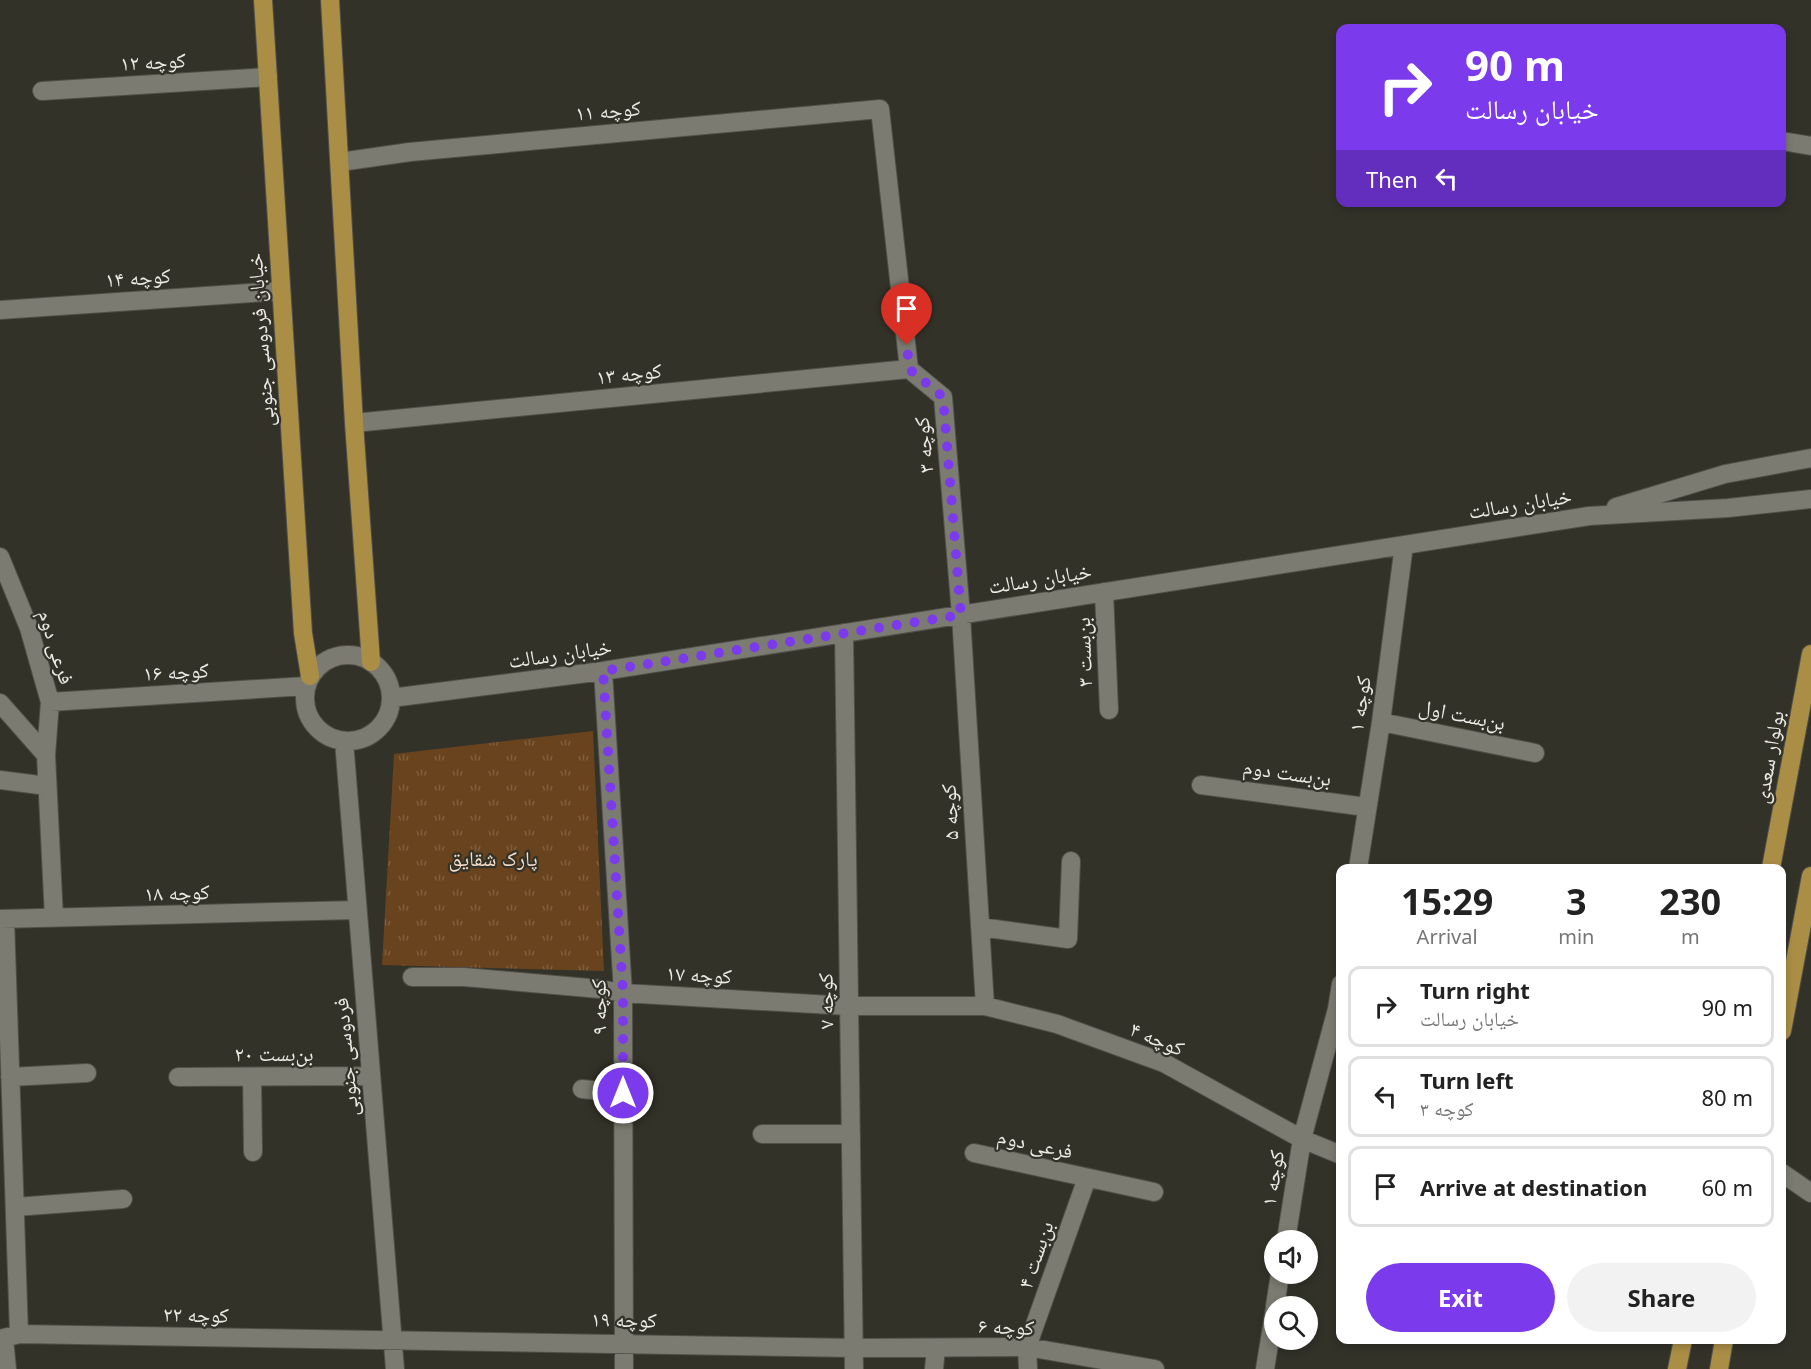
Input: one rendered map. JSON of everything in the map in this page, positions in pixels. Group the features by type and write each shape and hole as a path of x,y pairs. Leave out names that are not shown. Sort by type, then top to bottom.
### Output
{"main road":[{"name":"خیابان فردوسی جنوبی","path":"263,0 280,291 308,681"},
{"path":"330,0 354,423 371,662"},
{"name":"بولوار سعدی","path":"1772,864 1811,654"},
{"path":"1786,1010 1811,876"},
{"path":"1677,1369 1682,1344"},
{"path":"1719,1369 1723,1344"}],"street":[{"name":"کوچه ۱۲","path":"42,91 268,77"},
{"name":"کوچه ۱۱","path":"340,162 410,152 880,109 909,369"},
{"path":"1786,142 1811,146"},
{"name":"کوچه ۱۴","path":"0,310 280,291"},
{"name":"کوچه ۱۳","path":"354,423 909,369"},
{"name":"کوچه ۳","path":"909,369 943,397 961,615"},
{"path":"1589,516 1725,474 1811,458"},
{"path":"1589,516 1811,500"},
{"name":"خیابان رسالت","path":"391,698 603,671 1589,516"},
{"name":"کوچه ۱","path":"1359,864 1381,722 1404,545"},
{"name":"فرعی دوم","path":"0,557 29,628 50,702 46,755 54,918"},
{"name":"بن‌بست ۳","path":"1104,592 1109,710"},
{"name":"کوچه ۵","path":"961,615 985,1006"},
{"name":"کوچه ۷","path":"844,633 854,1369"},
{"path":"355,655 371,662 381,671 388,684 391,698 388,712 376,729 358,740 344,741 329,737 317,728 309,716 305,702 308,681 322,663 338,656 355,655"},
{"name":"کوچه ۹","path":"603,671 623,993 622,1343"},
{"name":"کوچه ۱۶","path":"50,702 308,681"},
{"path":"0,703 46,755"},
{"name":"بن‌بست اول","path":"1381,722 1535,753"},
{"name":"فردوسی جنوبی","path":"344,741 395,1369"},
{"path":"0,780 47,786"},
{"name":"بن‌بست دوم","path":"1202,785 1366,807"},
{"path":"980,927 1068,939 1071,861"},
{"name":"کوچه ۱۸","path":"3,919 356,910"},
{"path":"3,919 10,1077 6,1130 15,1207 7,1369"},
{"name":"کوچه ۱۷","path":"412,976 464,976 623,993 849,1006 985,1006"},
{"name":"کوچه ۴","path":"985,1006 1057,1024 1164,1063 1302,1139 1336,1153"},
{"name":"کوچه ۱","path":"1288,1230 1302,1139 1336,1020"},
{"path":"10,1077 87,1073"},
{"name":"بن‌بست ۲۰","path":"178,1077 370,1076"},
{"path":"252,1077 253,1152"},
{"path":"582,1089 623,1093"},
{"path":"762,1134 851,1134"},
{"name":"فرعی دوم","path":"974,1153 1154,1192"},
{"path":"1786,1176 1811,1193"},
{"name":"بن‌بست ۴","path":"1027,1347 1087,1178"},
{"path":"15,1207 123,1199"},
{"name":"کوچه ۲۲","path":"8,1337 393,1341"},
{"name":"کوچه ۱۹","path":"393,1341 854,1348"},
{"path":"622,1343 624,1369"},
{"path":"1027,1347 1028,1369"},
{"name":"کوچه ۶","path":"854,1348 1027,1347 1155,1369"},
{"path":"934,1369 936,1348"},
{"path":"1265,1369 1268,1350"}],"green space":[{"name":"پارک شقایق","path":"593,731 604,971 382,965 394,754"}],"route":[{"path":"623,1093 623,993 603,671 961,615 943,397 909,369 907,345"}]}
